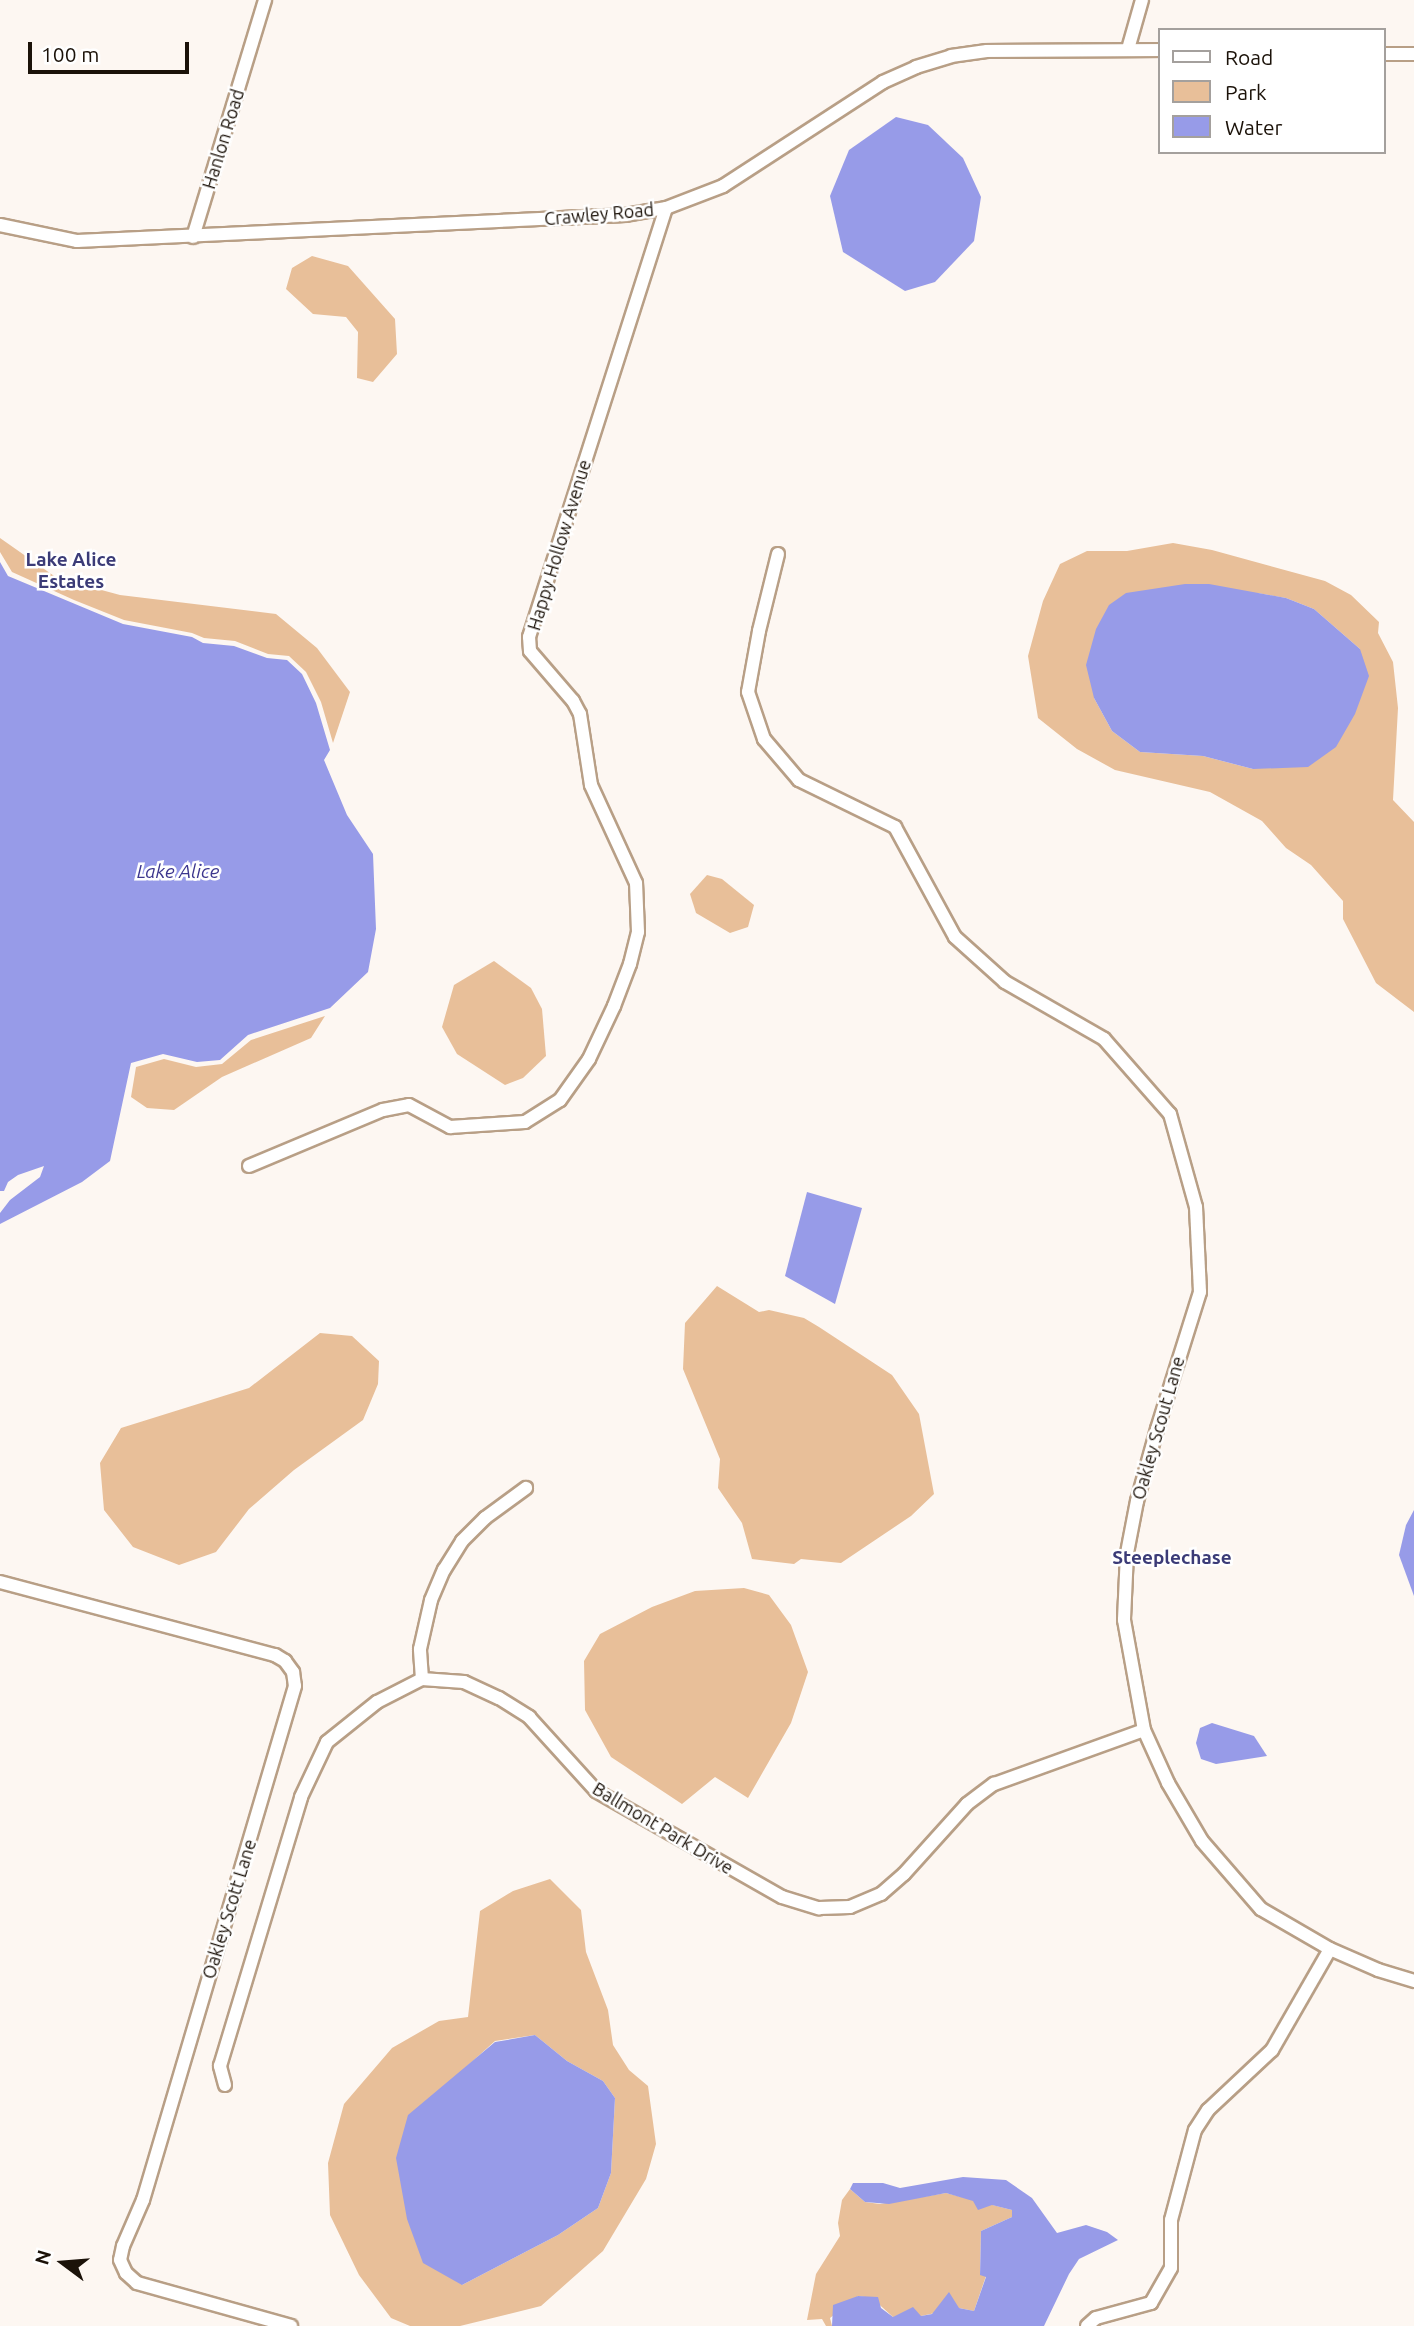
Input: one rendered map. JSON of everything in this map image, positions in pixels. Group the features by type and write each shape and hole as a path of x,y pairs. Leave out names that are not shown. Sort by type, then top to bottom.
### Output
{"street":[{"name":"Hanlon Road","path":"193,237 265,0"},
{"path":"1128,49 1142,0"},
{"name":"Crawley Road","path":"0,225 77,241 625,215 666,208 723,186 883,82 916,66 951,56 987,51 1158,50"},
{"path":"1386,54 1414,54"},
{"name":"Happy Hollow Avenue","path":"249,1166 383,1110 409,1105 450,1127 525,1122 560,1100 589,1059 614,1006 630,964 638,932 636,883 591,785 580,714 573,701 530,651 529,637 666,208"},
{"name":"Oakley Scout Lane","path":"778,554 759,631 748,692 764,739 799,780 895,827 955,937 1005,982 1104,1039 1170,1114 1196,1207 1199,1292 1147,1464 1127,1553 1124,1620 1144,1730 1168,1783 1202,1841 1261,1909 1330,1949 1378,1970 1414,1981"},
{"path":"225,2085 220,2066 301,1797 327,1742 377,1702 422,1679 420,1649 431,1600 444,1570 463,1541 485,1518 526,1488"},
{"name":"Oakley Scott Lane","path":"0,1581 275,1655 285,1661 293,1672 295,1686 143,2200 122,2246 120,2259 126,2273 137,2283 291,2326"},
{"name":"Ballmont Park Drive","path":"422,1679 464,1682 499,1698 529,1717 596,1791 782,1897 819,1908 850,1907 881,1894 904,1874 967,1804 993,1784 1144,1730"},
{"path":"1087,2326 1096,2318 1151,2303 1171,2268 1171,2220 1195,2130 1208,2110 1272,2050 1330,1949"}],"green space":[{"path":"312,256 348,266 395,319 397,354 373,382 357,378 358,332 346,317 313,314 286,289 292,268"},
{"path":"0,538 57,578 120,595 276,614 317,648 350,692 333,743 321,702 306,672 289,656 268,654 235,641 204,638 192,633 124,620 74,600 12,572 0,552"},
{"path":"1173,543 1212,550 1325,581 1351,595 1379,622 1378,633 1393,662 1398,708 1393,800 1414,822 1414,1012 1376,983 1343,919 1343,901 1311,865 1286,848 1262,821 1210,792 1115,770 1077,749 1038,718 1028,656 1043,601 1060,564 1087,551 1127,551","holes":["1257,593 1286,598 1314,609 1360,649 1253,769 1203,756 1140,752 1112,731 1094,698"]},
{"path":"707,875 722,879 754,905 748,927 730,933 696,913 690,894"},
{"path":"494,961 531,988 542,1009 546,1056 523,1078 505,1085 457,1054 442,1027 454,985"},
{"path":"325,1016 311,1038 222,1077 174,1110 147,1108 131,1097 136,1067 164,1059 196,1067 222,1064 251,1040"},
{"path":"717,1286 759,1312 769,1310 804,1318 819,1327 892,1375 919,1414 934,1494 911,1516 841,1563 801,1559 794,1564 752,1559 742,1523 718,1488 720,1459 683,1369 685,1323"},
{"path":"320,1333 352,1336 379,1361 378,1384 363,1420 294,1470 249,1509 216,1552 179,1565 133,1547 104,1510 100,1463 121,1428 249,1388"},
{"path":"744,1588 769,1595 791,1625 808,1672 791,1723 748,1798 715,1777 682,1804 611,1757 585,1710 584,1661 600,1634 652,1607 695,1591"},
{"path":"550,1879 581,1910 586,1952 608,2010 613,2045 629,2070 648,2086 656,2144 646,2179 603,2251 541,2306 460,2326 410,2326 391,2318 359,2275 330,2215 328,2163 344,2104 392,2048 439,2021 468,2017 480,1911 513,1891","holes":["535,2035 567,2061 603,2081 615,2098 611,2173 598,2208 558,2235 462,2285 465,2068 495,2041"]},
{"path":"850,2189 865,2202 880,2204 946,2193 1012,2210 1012,2217 981,2231 980,2274 986,2276 974,2311 959,2308 921,2316 893,2317 872,2298 858,2296 830,2318 832,2326 826,2326 822,2319 807,2320 816,2274 840,2236 838,2223 842,2200"}],"water":[{"path":"896,117 928,125 963,158 981,197 974,241 935,282 905,291 843,252 830,196 849,150"},
{"name":"Lake Alice","path":"0,562 8,576 123,624 192,637 203,643 234,646 267,658 287,660 302,674 316,703 330,750 324,760 347,815 373,854 376,929 368,972 330,1008 248,1035 220,1060 197,1062 163,1054 131,1063 110,1161 82,1182 0,1224 0,1213 10,1200 40,1177 44,1166 18,1175 8,1182 4,1191 0,1191"},
{"path":"1185,584 1209,584 1286,598 1314,609 1360,649 1369,676 1355,714 1336,747 1308,767 1253,769 1203,756 1140,752 1112,731 1094,698 1086,665 1096,629 1109,605 1126,593"},
{"path":"807,1192 862,1208 835,1304 785,1276"},
{"path":"1414,1510 1414,1596 1399,1555 1406,1525"},
{"path":"1212,1723 1254,1736 1267,1756 1216,1764 1201,1759 1196,1743 1200,1728"},
{"path":"535,2035 567,2061 603,2081 615,2098 611,2173 598,2208 558,2235 462,2285 423,2263 407,2219 396,2158 408,2115 495,2042"},
{"path":"963,2177 1006,2180 1032,2198 1057,2233 1086,2225 1107,2232 1118,2240 1079,2259 1044,2326 832,2326 833,2305 858,2296 878,2297 881,2308 893,2317 913,2307 921,2316 932,2314 949,2292 959,2308 974,2311 986,2277 980,2275 981,2231 1012,2217 1012,2210 992,2205 978,2210 973,2201 946,2193 889,2204 865,2202 850,2189 853,2183 883,2183 900,2188"}],"district":[{"name":"Lake Alice Estates","path":"71,571"},
{"name":"Steeplechase","path":"1172,1558"}]}
